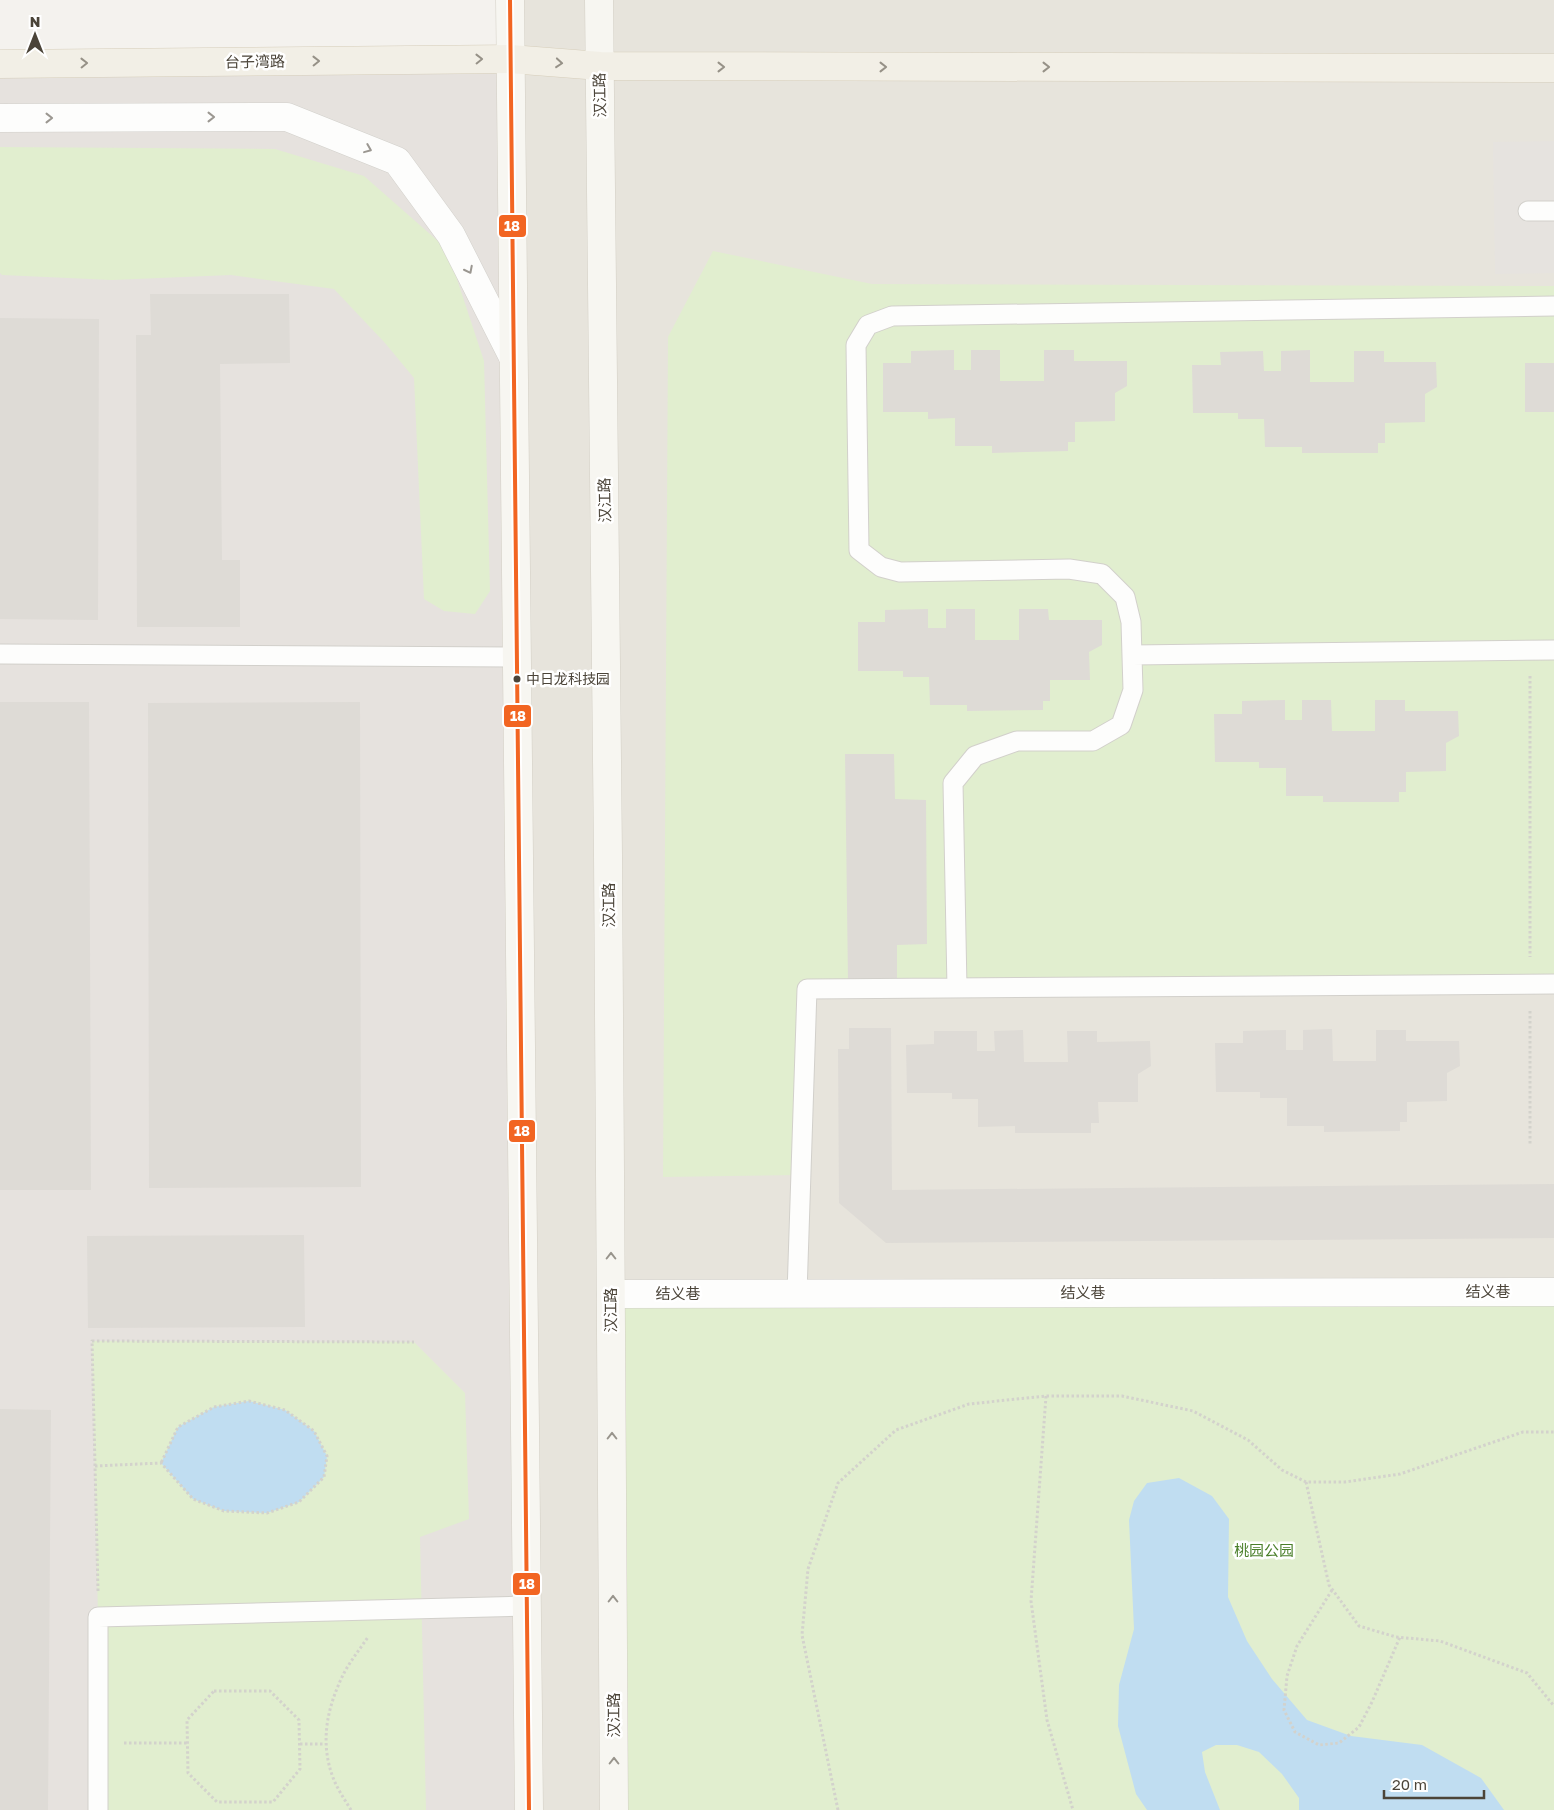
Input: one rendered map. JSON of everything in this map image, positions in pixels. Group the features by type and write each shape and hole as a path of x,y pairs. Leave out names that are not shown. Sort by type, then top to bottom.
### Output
{"main road":[{"path":"510,0 529,1810"},
{"name":"汉江路","path":"599,0 614,1810"},
{"name":"台子湾路","path":"0,64 510,59 600,66 1554,68"}],"street":[{"path":"0,118 287,117 397,161 451,235 513,357"},
{"name":"结义巷","path":"611,1294 1554,1292"}],"lane":[{"path":"1528,211 1554,211"},
{"path":"957,988 953,783 975,756 1017,741 1093,741 1121,725 1133,690 1131,622 1125,597 1102,574 1069,569 900,572 881,567 858,550 856,345 868,325 892,316 1554,306"},
{"path":"1132,655 1554,650"},
{"path":"0,654 517,657"},
{"path":"797,1294 807,989 1554,984"},
{"path":"98,1810 98,1617 526,1606"}],"path":[{"path":"1530,651 1530,1144"},
{"path":"98,1617 92,1341 414,1342"},
{"path":"1046,1396 1031,1601 1047,1720 1073,1810"},
{"path":"838,1810 802,1635 808,1569 838,1483 896,1430 969,1404 1046,1396 1122,1396 1193,1411 1248,1440 1282,1470 1306,1482 1345,1482 1400,1474 1523,1432 1554,1432"},
{"path":"248,1402 285,1410 314,1431 327,1456 324,1477 299,1502 267,1513 224,1511 193,1499 161,1463 178,1428 214,1407 248,1402"},
{"path":"95,1466 161,1463"},
{"path":"1306,1482 1329,1585 1359,1626 1400,1637 1440,1641 1527,1673 1554,1706"},
{"path":"1332,1590 1297,1646 1287,1676 1284,1710 1295,1732 1319,1744 1329,1744 1339,1743 1359,1727 1400,1637"},
{"path":"351,1810 334,1780 325,1750 325,1734 330,1712 345,1672 386,1610"},
{"path":"214,1691 270,1691 299,1720 300,1769 273,1802 216,1802 188,1773 187,1743 187,1720 214,1691"},
{"path":"98,1743 187,1743"},
{"path":"300,1744 325,1744"}],"shaded area":[{"path":"513,0 1554,0 1554,1810 529,1810"},
{"path":"510,59 529,1810 0,1810 0,63"},
{"path":"1554,141 1554,273 1495,274 1493,142"}],"green space":[{"path":"0,147 275,149 364,176 447,249 484,361 490,591 475,614 444,611 424,599 414,378 385,343 334,289 231,275 112,280 2,275 0,273"},
{"path":"713,251 872,284 1554,286 1554,984 807,989 801,1175 663,1177 668,337"},
{"name":"桃园公园","path":"1554,1292 1554,1810 614,1810 611,1294"},
{"path":"92,1341 414,1342 465,1393 469,1519 420,1537 426,1810 98,1810 98,1617"}],"water":[{"path":"249,1401 285,1410 314,1431 327,1456 324,1477 299,1502 267,1513 224,1511 193,1499 161,1463 178,1427 214,1407"},
{"path":"1179,1478 1212,1496 1229,1519 1228,1597 1247,1641 1272,1679 1307,1720 1351,1736 1422,1745 1481,1778 1504,1810 1299,1810 1299,1798 1282,1774 1259,1752 1237,1745 1216,1745 1202,1752 1205,1772 1220,1810 1147,1810 1136,1794 1118,1726 1119,1685 1134,1629 1129,1520 1134,1501 1147,1483"}],"building":[{"path":"150,294 289,294 290,363 220,364 222,560 240,560 240,627 137,627 136,335 151,335"},
{"path":"0,318 99,319 98,620 0,619"},
{"path":"954,350 954,370 971,370 971,350 1000,350 1000,381 1044,381 1044,350 1074,350 1074,361 1127,361 1127,386 1115,393 1115,421 1075,422 1075,442 1068,442 1068,451 992,453 992,446 955,446 955,418 928,419 928,412 883,412 883,363 911,363 911,351"},
{"path":"1310,350 1310,382 1354,382 1354,351 1384,351 1384,362 1436,362 1437,387 1425,394 1425,422 1385,423 1385,443 1378,443 1378,453 1302,453 1302,447 1265,447 1264,419 1238,419 1238,413 1193,413 1192,365 1221,365 1220,352 1263,351 1264,371 1281,371 1281,351"},
{"path":"1525,363 1554,363 1554,412 1525,412"},
{"path":"928,609 928,628 946,628 946,609 975,609 975,640 1019,640 1019,609 1048,609 1049,620 1102,620 1102,645 1089,652 1090,680 1050,680 1050,701 1043,701 1043,710 967,711 967,705 930,705 929,677 903,677 903,671 858,671 858,622 885,622 885,610"},
{"path":"1285,700 1285,720 1302,720 1302,700 1331,700 1332,731 1375,731 1375,700 1405,700 1405,711 1458,711 1459,736 1446,743 1446,771 1406,772 1406,792 1399,792 1399,802 1323,802 1323,796 1286,796 1286,768 1259,768 1259,762 1215,762 1214,714 1242,714 1242,701"},
{"path":"0,702 89,702 91,1190 0,1190"},
{"path":"360,702 361,1187 149,1188 148,703"},
{"path":"845,754 894,754 895,799 926,800 927,944 897,945 897,980 848,980"},
{"path":"849,1028 891,1028 892,1190 1554,1184 1554,1238 886,1243 839,1203 838,1049 849,1049"},
{"path":"1332,1029 1333,1061 1376,1061 1376,1030 1406,1030 1406,1041 1459,1041 1460,1066 1447,1073 1447,1101 1407,1102 1407,1122 1400,1122 1400,1131 1324,1132 1324,1126 1287,1126 1287,1098 1260,1098 1260,1092 1216,1092 1215,1043 1243,1043 1243,1031 1286,1030 1286,1050 1303,1050 1303,1030"},
{"path":"1023,1030 1024,1062 1068,1062 1067,1031 1097,1031 1097,1042 1150,1041 1151,1066 1138,1074 1138,1102 1098,1102 1099,1123 1091,1123 1091,1133 1015,1133 1015,1126 978,1127 978,1099 952,1099 952,1093 907,1093 906,1045 934,1044 934,1031 977,1031 977,1051 995,1051 994,1031"},
{"path":"304,1235 305,1327 88,1328 87,1236"},
{"path":"0,1409 51,1410 48,1810 0,1810"}],"transit line":[{"name":"18","path":"510,0 529,1810"}],"place":[{"name":"中日龙科技园","path":"517,679"}]}
